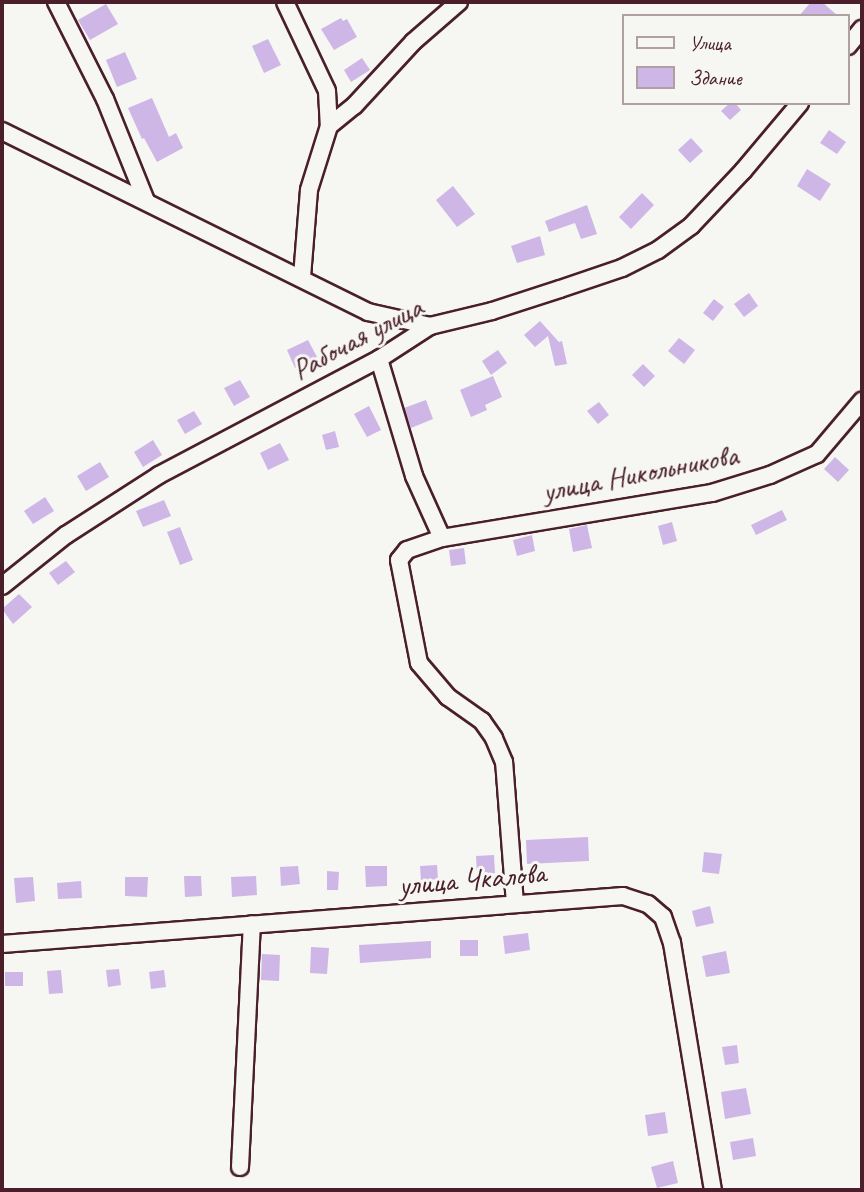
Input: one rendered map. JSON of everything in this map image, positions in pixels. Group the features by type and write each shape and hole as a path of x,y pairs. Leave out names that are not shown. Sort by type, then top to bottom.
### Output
{"street":[{"path":"56,2 105,99 146,201"},
{"path":"285,2 327,91 329,126 309,190 302,277"},
{"path":"329,126 354,106 413,42 459,2"},
{"path":"850,44 862,29"},
{"name":"Рабочая улица","path":"2,586 66,535 159,475 379,359 430,326 492,311 560,289 622,268 658,250 691,226 726,190 798,105"},
{"path":"2,131 302,277 368,312 430,326"},
{"path":"379,359 414,476 442,538"},
{"name":"улица Никольникова","path":"515,904 504,762 494,738 482,721 448,697 419,663 399,559 407,550 442,538 712,493 770,475 817,454 862,401"},
{"name":"улица Чкалова","path":"2,944 622,895 648,904 663,917 672,943 713,1190"},
{"path":"240,1167 253,925"}],"building":[{"path":"811,2 822,2 836,14 801,14"},
{"path":"106,4 118,24 90,40 78,20"},
{"path":"341,18 343,21 347,19 357,37 334,50 321,29"},
{"path":"268,39 281,65 264,73 252,46"},
{"path":"125,52 137,79 117,87 106,60"},
{"path":"362,58 370,70 351,82 344,70"},
{"path":"152,98 169,137 176,133 183,148 157,162 144,138 142,139 128,108"},
{"path":"728,105 737,105 741,110 730,120 721,111"},
{"path":"829,130 846,142 837,154 820,143"},
{"path":"691,138 703,151 690,163 678,150"},
{"path":"807,169 831,184 820,201 797,186"},
{"path":"453,186 475,214 457,227 436,200"},
{"path":"642,193 654,205 631,229 619,217"},
{"path":"587,205 597,234 581,239 575,223 549,232 545,221"},
{"path":"540,236 545,255 517,263 511,246"},
{"path":"749,293 758,306 744,317 734,304"},
{"path":"714,299 724,307 713,321 703,313"},
{"path":"540,321 559,342 562,341 567,364 555,366 548,336 535,347 524,335"},
{"path":"679,338 695,350 684,364 668,351"},
{"path":"308,340 317,357 295,368 287,350"},
{"path":"498,350 507,363 491,375 482,361"},
{"path":"643,364 655,376 644,387 632,375"},
{"path":"493,376 502,397 485,405 487,410 471,417 460,390"},
{"path":"240,380 250,397 234,406 224,388"},
{"path":"426,400 433,419 411,428 404,408"},
{"path":"599,402 609,415 598,424 587,411"},
{"path":"369,406 381,430 367,437 354,414"},
{"path":"194,411 202,424 185,434 177,420"},
{"path":"335,431 339,447 326,450 322,435"},
{"path":"153,440 162,455 143,467 134,452"},
{"path":"280,443 289,460 268,470 260,453"},
{"path":"835,457 849,470 838,482 824,469"},
{"path":"100,462 109,477 86,491 77,476"},
{"path":"45,497 54,511 33,524 24,511"},
{"path":"164,500 171,516 143,527 136,511"},
{"path":"782,510 787,520 756,535 751,525"},
{"path":"672,522 677,541 663,545 658,526"},
{"path":"587,525 592,548 573,552 569,529"},
{"path":"180,527 193,560 180,565 167,532"},
{"path":"532,535 535,551 517,556 513,540"},
{"path":"464,548 466,564 451,566 449,550"},
{"path":"66,561 75,572 58,585 49,573"},
{"path":"19,594 32,607 13,624 2,609"},
{"path":"588,837 589,861 527,864 526,840"},
{"path":"704,852 722,854 719,874 702,872"},
{"path":"494,855 495,873 477,875 476,856"},
{"path":"437,865 438,879 421,881 420,866"},
{"path":"298,866 300,884 281,886 280,867"},
{"path":"365,866 387,866 387,886 366,887"},
{"path":"327,871 339,872 338,890 327,890"},
{"path":"184,876 201,876 202,896 185,897"},
{"path":"256,876 257,895 232,897 231,877"},
{"path":"33,877 35,901 16,903 14,878"},
{"path":"125,877 148,877 147,897 125,896"},
{"path":"81,881 82,898 58,899 57,883"},
{"path":"710,906 714,923 696,927 692,911"},
{"path":"528,933 530,950 505,954 503,936"},
{"path":"460,940 478,940 478,956 460,956"},
{"path":"431,941 431,958 360,963 359,945"},
{"path":"311,947 329,948 327,974 310,973"},
{"path":"726,951 730,973 706,977 702,956"},
{"path":"262,954 280,955 279,981 261,980"},
{"path":"119,969 121,985 108,987 106,970"},
{"path":"61,970 63,993 49,994 47,971"},
{"path":"164,970 166,987 151,989 149,972"},
{"path":"5,972 23,972 23,986 5,986"},
{"path":"737,1045 739,1063 725,1065 722,1047"},
{"path":"746,1088 751,1114 725,1119 721,1092"},
{"path":"665,1112 668,1133 648,1136 645,1115"},
{"path":"753,1138 756,1156 733,1160 730,1142"},
{"path":"673,1161 678,1183 657,1188 651,1167"}]}
